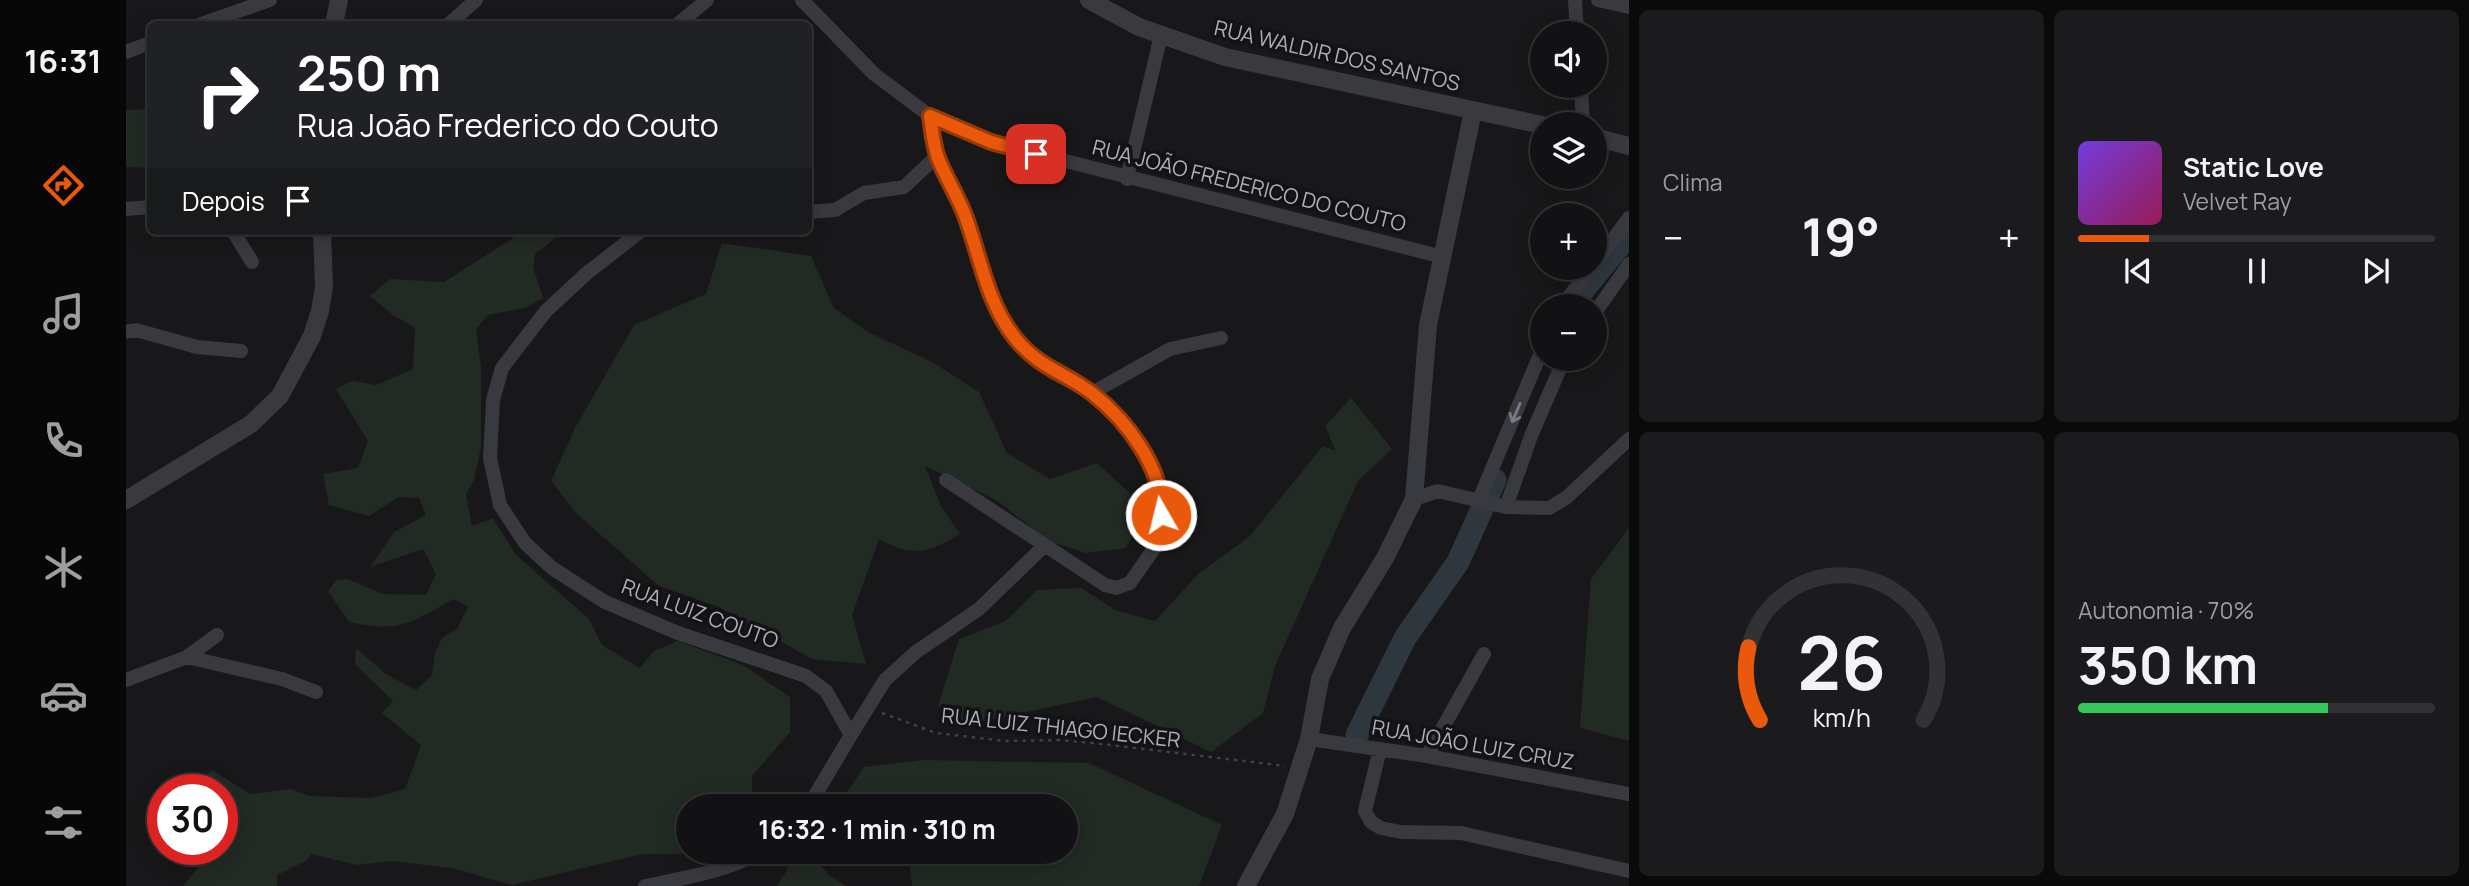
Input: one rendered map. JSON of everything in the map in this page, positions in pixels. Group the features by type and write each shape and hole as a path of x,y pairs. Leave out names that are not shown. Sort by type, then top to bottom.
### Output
{"street":[{"path":"210,21 270,0"},
{"path":"335,21 340,0"},
{"path":"452,21 476,0"},
{"path":"682,21 707,0"},
{"name":"RUA JOÃO FREDERICO DO COUTO","path":"802,0 874,74 930,116 991,142 1443,257"},
{"name":"RUA WALDIR DOS SANTOS","path":"1089,0 1112,14 1161,35 1224,57 1530,123"},
{"path":"1575,0 1576,21"},
{"path":"1598,0 1629,7"},
{"path":"1127,178 1161,35"},
{"path":"126,52 147,45"},
{"path":"1247,886 1285,814 1309,739 1320,679 1342,628 1385,558 1414,499 1427,325 1473,111"},
{"path":"930,116 937,156 967,219 997,309 1014,337 1052,372 1092,393 1125,424 1152,468 1162,500 1153,550 1130,583 1116,588 1105,585 1043,547 946,480"},
{"path":"1607,140 1629,146"},
{"path":"812,212 835,210 863,193 904,187 937,156"},
{"path":"126,209 147,207"},
{"path":"1607,247 1629,218"},
{"path":"235,235 252,262"},
{"path":"126,500 251,425 280,396 312,336 320,311 324,287 322,235"},
{"name":"RUA LUIZ COUTO","path":"636,235 546,311 502,368 493,400 490,458 500,505 525,543 552,568 605,602 678,633 806,676 826,691 851,735"},
{"path":"1607,295 1629,264"},
{"path":"1571,294 1582,280"},
{"path":"126,332 136,330 197,347 241,351"},
{"path":"1092,393 1170,349 1221,338"},
{"path":"1478,502 1533,371"},
{"path":"1506,507 1531,436 1559,371"},
{"path":"1414,499 1438,491 1506,507 1549,508 1566,498 1629,439"},
{"path":"816,794 865,707 885,680 916,652 979,608 1043,547"},
{"path":"126,680 187,657 217,635"},
{"path":"1427,756 1484,654"},
{"path":"187,657 282,679 316,692"},
{"name":"RUA JOÃO LUIZ CRUZ","path":"1309,739 1427,756 1629,794"},
{"path":"1380,749 1365,811 1371,822 1381,828 1401,832 1461,833 1629,871"},
{"path":"645,886 701,875 735,864"}],"path":[{"name":"RUA LUIZ THIAGO IECKER","path":"865,707 936,733 1005,741 1059,740 1103,744 1193,757 1269,762 1299,770"}],"shaded area":[{"path":"147,109 147,168 126,167 126,110"},
{"path":"518,235 567,235 558,236 535,254 533,267 543,298 525,308 488,315 476,329 481,367 481,447 474,480 466,494 472,526 493,518 516,555 589,619 602,645 640,668 654,651 678,641 743,665 790,697 790,732 752,776 752,794 676,794 676,854 642,854 512,885 451,868 392,861 357,865 311,854 307,860 277,875 277,886 183,886 200,865 238,865 238,786 250,794 291,789 310,796 371,798 405,789 421,745 382,713 393,701 355,664 356,648 386,674 416,690 432,675 435,653 442,638 457,629 468,607 454,599 404,624 367,625 349,622 328,591 336,580 348,579 383,594 426,595 436,574 423,549 370,567 394,532 426,515 419,498 398,497 369,516 329,505 323,474 358,468 368,441 336,389 352,381 376,385 413,369 415,328 393,315 370,296 390,279 444,282"},
{"path":"722,243 811,256 834,308 868,332 932,362 979,392 1007,453 1050,479 1097,463 1149,511 1125,548 1086,553 1049,541 996,500 925,466 941,506 960,534 920,551 901,549 879,539 852,615 866,664 812,659 719,607 659,586 577,514 551,481 575,428 634,325 706,294"},
{"path":"1351,398 1392,449 1358,481 1275,666 1263,713 1211,752 1097,697 966,725 938,706 959,639 1006,621 1037,590 1081,588 1115,610 1155,621 1198,574 1249,537 1323,446 1336,451 1325,426"},
{"path":"1629,528 1629,741 1580,728 1591,579"},
{"path":"924,760 1089,763 1222,825 1199,886 912,886 910,867 903,864 1078,864 1078,794 846,794 864,767"},
{"path":"788,864 819,864 830,876 846,886 777,886"}],"waterway":[{"path":"1580,294 1629,230"},
{"path":"1357,735 1405,638 1458,562 1495,480"}],"route":[{"path":"1036,154 991,142 930,116 937,156 967,219 985,280 997,309 1014,337 1032,356 1052,372 1092,393 1125,424 1152,468 1162,500 1161,515"}]}
